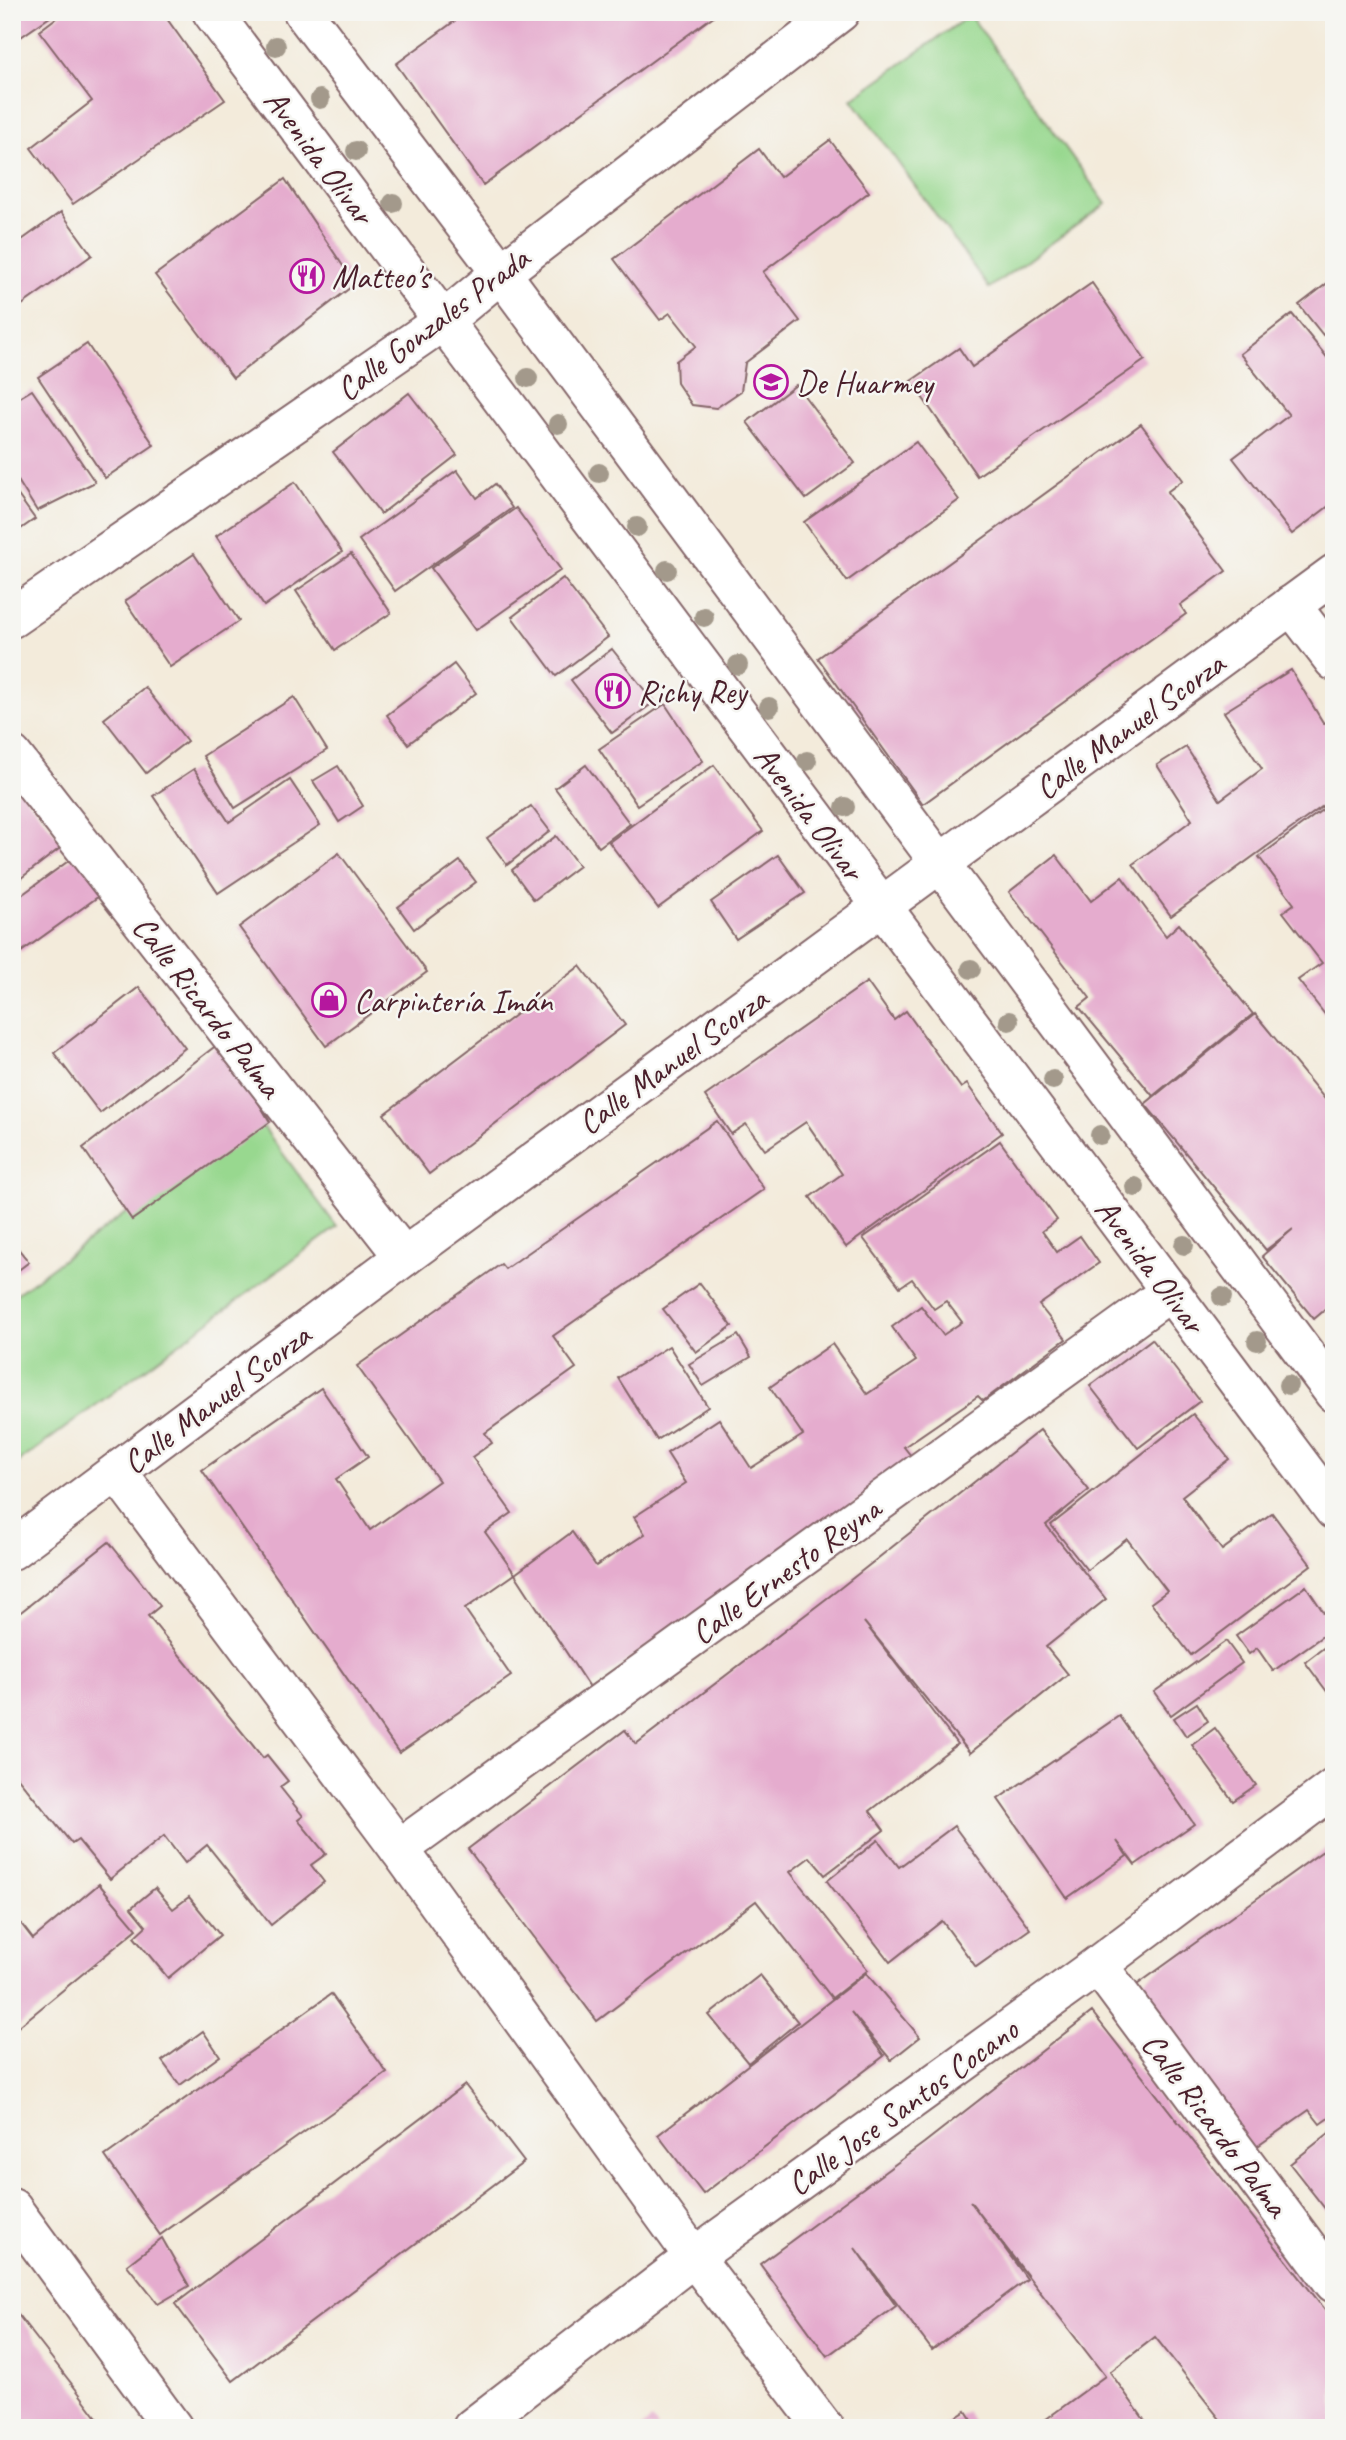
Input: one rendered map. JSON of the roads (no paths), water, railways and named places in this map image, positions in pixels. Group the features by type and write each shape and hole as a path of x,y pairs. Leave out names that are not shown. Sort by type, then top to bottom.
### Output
{"street":[{"name":"Avenida Olivar","path":"212,12 1334,1510"},
{"path":"303,12 501,273 1334,1393"},
{"name":"Calle Gonzales Prada","path":"12,618 443,321 501,273 840,12"},
{"name":"Calle Manuel Scorza","path":"12,1550 404,1257 1334,574"},
{"path":"1291,606 1334,661"},
{"name":"Calle Ricardo Palma","path":"12,755 404,1257"},
{"name":"Calle Ernesto Reyna","path":"399,1849 1171,1291"},
{"path":"117,1472 399,1849 694,2257 824,2428"},
{"name":"Calle Jose Santos Cocano","path":"472,2428 694,2257 1098,1965 1334,1788"},
{"name":"Calle Ricardo Palma","path":"1098,1965 1334,2283"},
{"path":"12,2208 173,2428"}],"place":[{"name":"Matteo's","path":"307,276"},
{"name":"De Huarmey","path":"771,382"},
{"name":"Richy Rey","path":"613,691"},
{"name":"Carpintería Imán","path":"329,1000"}]}
